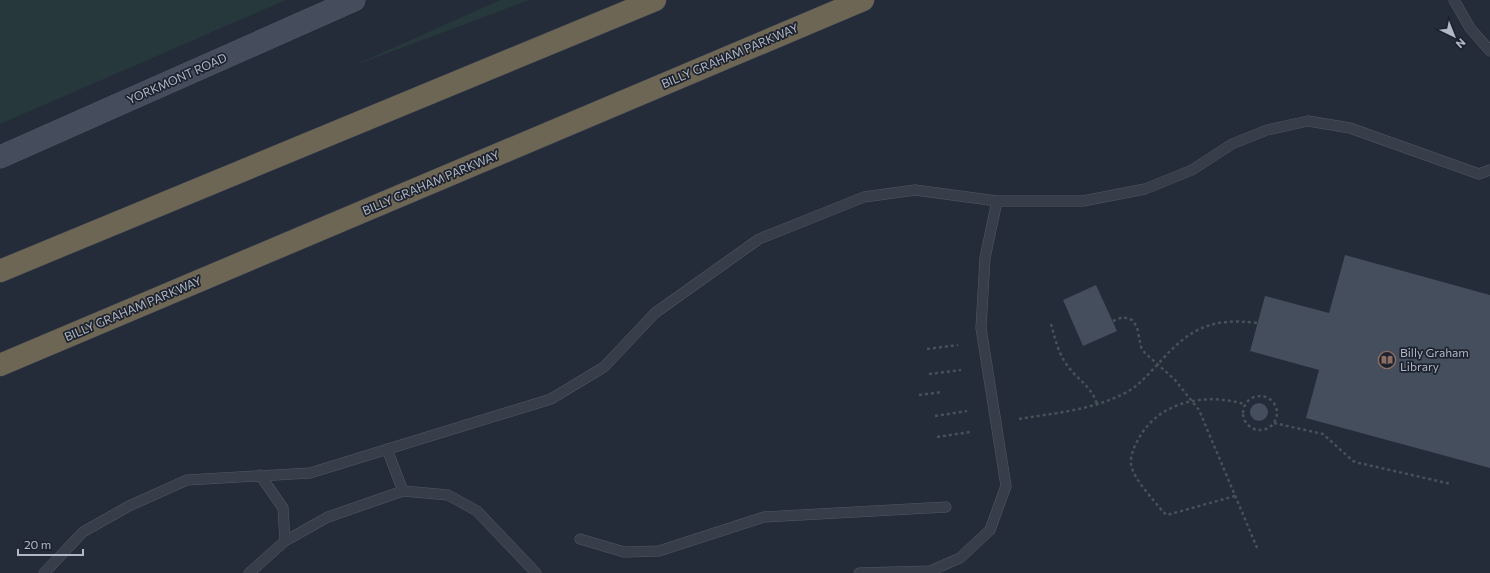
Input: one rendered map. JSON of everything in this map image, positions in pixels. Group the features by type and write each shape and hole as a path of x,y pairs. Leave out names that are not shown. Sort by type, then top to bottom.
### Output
{"highway":[{"path":"0,271 655,0"},
{"name":"BILLY GRAHAM PARKWAY","path":"0,365 863,0"}],"street":[{"name":"YORKMONT ROAD","path":"0,157 354,0"}],"lane":[{"path":"1454,0 1470,28 1490,51"},
{"path":"44,573 83,532 129,506 187,480 310,473 551,399 604,367 655,312 759,239 864,197 915,190 997,201 1082,201 1144,189 1192,170 1232,144 1267,130 1308,121 1350,128 1479,174 1490,170"},
{"path":"859,573 930,571 960,558 990,530 1006,486 981,328 985,258 997,201"},
{"path":"387,449 403,492"},
{"path":"260,475 283,508 285,541"},
{"path":"249,573 285,541 328,517 403,492 448,495 477,511 536,573"},
{"path":"580,539 624,552 659,551 764,517 946,507"}],"path":[{"path":"1113,321 1122,317 1132,320 1137,327 1141,347 1175,380 1192,401 1203,419 1258,550"},
{"path":"1019,419 1097,404 1125,393 1138,385 1181,339 1196,330 1227,322 1242,321 1257,324"},
{"path":"1052,324 1063,359 1068,367 1091,389 1097,404"},
{"path":"927,349 958,345"},
{"path":"929,374 961,370"},
{"path":"920,395 942,392"},
{"path":"1259,395 1269,398 1276,406 1277,418 1274,423 1264,430 1253,429 1244,421 1242,415 1244,404 1253,396 1259,395"},
{"path":"1235,496 1167,515 1163,512 1134,474 1131,464 1135,444 1142,433 1162,413 1174,406 1192,401 1220,398 1244,404"},
{"path":"935,416 967,411"},
{"path":"1274,423 1323,434 1353,460 1359,463 1451,484"},
{"path":"937,437 970,432"}],"shaded area":[{"path":"0,0 286,0 0,124"},
{"path":"500,0 529,0 348,68"}],"building":[{"name":"Billy Graham Library","path":"1345,255 1490,295 1490,468 1306,418 1319,370 1250,351 1265,296 1329,313"},
{"path":"1096,285 1117,331 1083,346 1063,300"},
{"path":"1255,403 1263,403 1268,408 1266,419 1263,421 1255,421 1250,416 1250,408"}],"place":[{"name":"Billy Graham Library","path":"1387,360"}]}
